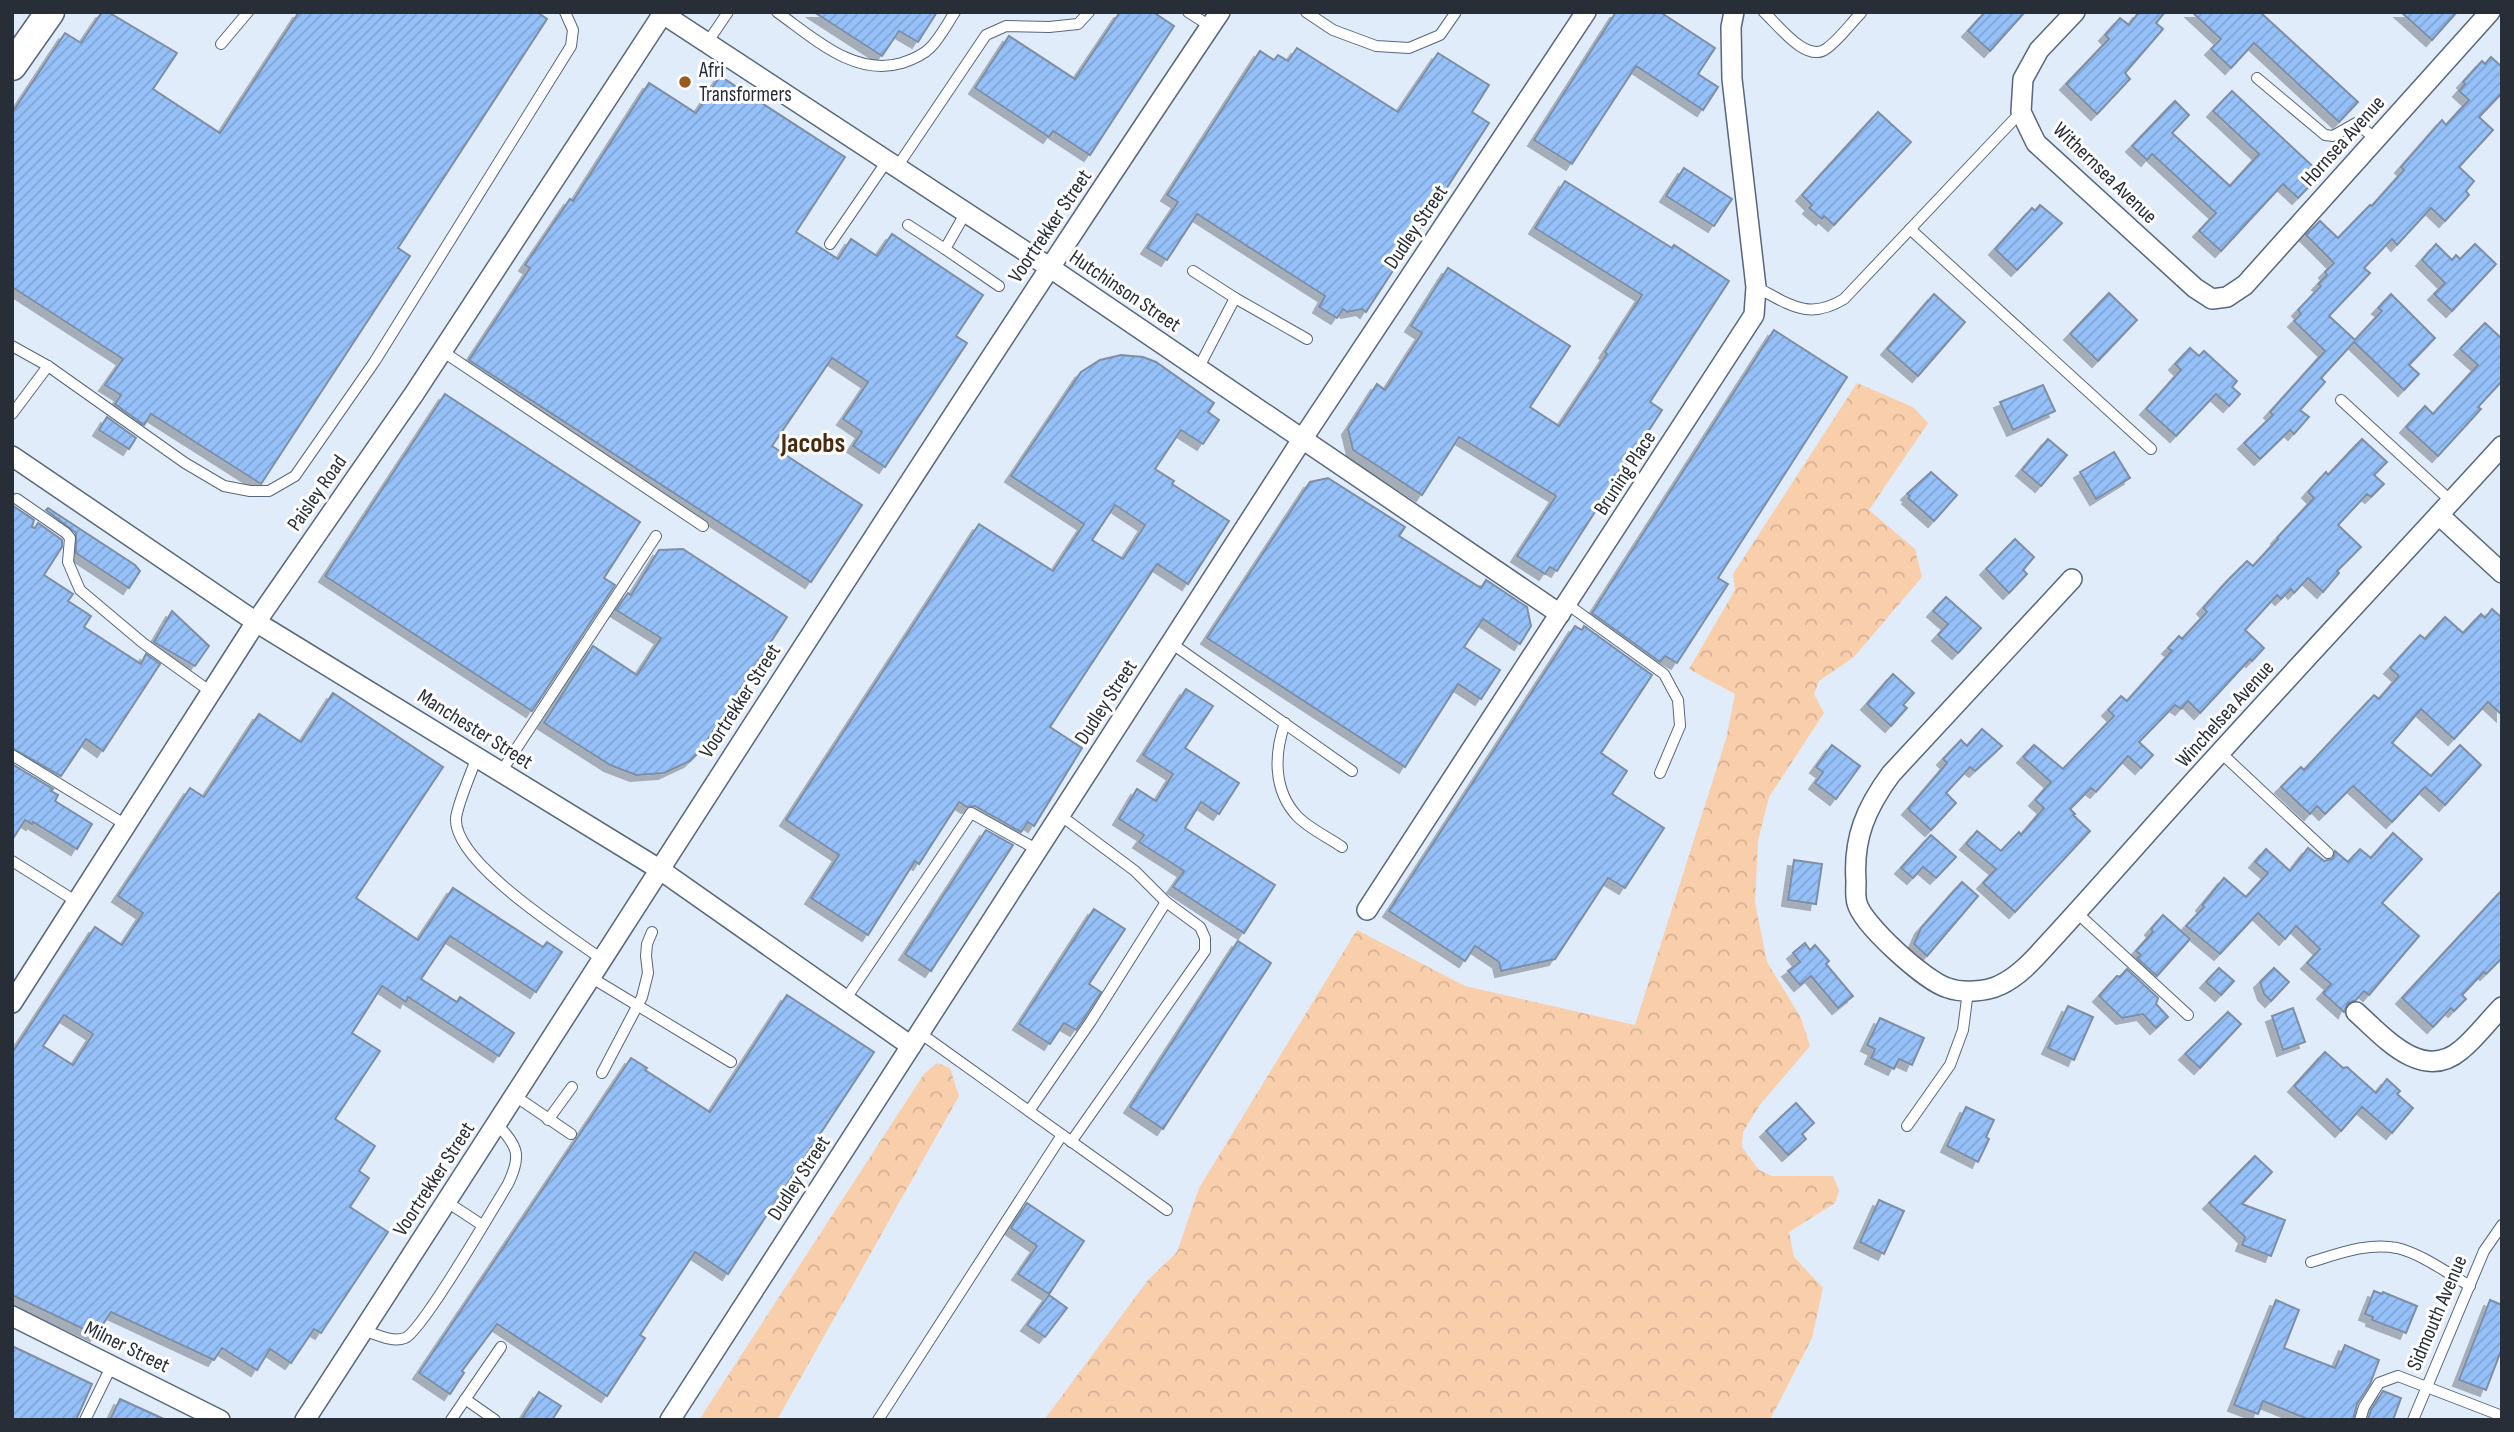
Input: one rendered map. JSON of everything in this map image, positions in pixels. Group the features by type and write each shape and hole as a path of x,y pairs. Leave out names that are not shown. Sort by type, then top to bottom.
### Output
{"main road":[{"path":"12,66 50,12"}],"street":[{"name":"Dudley Street","path":"670,1420 1303,438 1586,12"},
{"name":"Bruning Place","path":"1367,910 1754,315 1756,288 1732,79 1731,27 1734,12"},
{"path":"2021,112 2024,78 2039,50 2075,12"},
{"name":"Hornsea Avenue","path":"2227,297 2245,285 2490,12"},
{"name":"Hutchinson Street","path":"662,13 1564,609"},
{"name":"Paisley Road","path":"12,1003 256,622 442,351 662,13"},
{"name":"Voortrekker Street","path":"305,1420 1049,267 1215,19"},
{"name":"Withernsea Avenue","path":"2021,112 2036,143 2195,288 2212,299 2227,297"},
{"name":"Winchelsea Avenue","path":"1968,991 1999,986 2018,973 2502,446"},
{"name":"Manchester Street","path":"12,456 256,622 659,869 845,1000 915,1040"},
{"path":"2445,508 2502,573"},
{"path":"1968,991 1948,988 1932,980 1894,949 1865,919 1857,903 1857,836 1873,798 1891,774 2072,579"},
{"path":"2356,1012 2406,1056 2438,1061 2459,1052 2502,1007"},
{"name":"Milner Street","path":"12,1316 220,1420"}],"lane":[{"path":"221,44 248,12"},
{"path":"12,346 48,366 185,463 225,486 250,491 269,491 295,476 375,361 571,46 573,30 565,12"},
{"path":"707,43 728,12"},
{"path":"777,12 853,63 873,67 890,67 910,61 930,49 955,12"},
{"path":"830,244 986,34 1006,26 1049,27 1078,24 1089,12"},
{"path":"1188,12 1215,19"},
{"path":"1306,12 1333,30 1376,46 1409,48 1440,35 1456,12"},
{"path":"1764,12 1804,50 1816,53 1825,50 1861,13"},
{"path":"2257,78 2325,135 2333,136 2356,123 2376,139"},
{"path":"1756,288 1799,309 1820,309 1844,299 2021,112"},
{"path":"945,249 966,212"},
{"path":"908,225 999,286"},
{"path":"1910,229 2151,449"},
{"path":"1194,271 1307,339"},
{"path":"1199,367 1235,298"},
{"path":"442,351 703,526"},
{"path":"12,414 48,366"},
{"path":"2342,400 2445,508"},
{"path":"17,499 70,538 68,562 80,590 143,643 211,692"},
{"path":"501,772 656,536"},
{"path":"1564,609 1664,674 1678,700 1680,726 1660,773"},
{"path":"1171,643 1352,771"},
{"path":"1285,723 1278,744 1281,790 1297,816 1342,847"},
{"path":"2220,752 2329,853"},
{"path":"12,755 126,825"},
{"path":"477,757 456,819 462,840 477,862 509,892 603,960"},
{"path":"845,1000 971,813 1038,850"},
{"path":"878,1420 1052,1154 1067,1139 1205,951 1205,938 1200,927 1166,902 1135,871 1060,815"},
{"path":"12,861 77,902"},
{"path":"1029,1111 1091,1021 1166,902"},
{"path":"2076,912 2188,1015"},
{"path":"602,1073 642,997 648,973 646,956 653,932"},
{"path":"592,978 731,1062"},
{"path":"1907,1126 1950,1065 1963,1030 1968,991"},
{"path":"915,1040 1029,1111 1167,1210"},
{"path":"548,1120 572,1087"},
{"path":"515,1096 571,1134"},
{"path":"363,1330 394,1340 412,1334 508,1184 517,1164 512,1141 497,1124"},
{"path":"447,1202 482,1226"},
{"name":"Sidmouth Avenue","path":"2413,1420 2484,1251 2502,1224"},
{"path":"2311,1262 2361,1248 2397,1248 2425,1260 2470,1286"},
{"path":"451,1420 501,1347"},
{"path":"85,1420 112,1365"},
{"path":"2360,1420 2364,1406 2379,1383 2398,1376 2502,1416"},
{"path":"465,1399 495,1420"}],"green space":[{"path":"1857,383 1913,407 1928,423 1869,510 1915,549 1922,577 1854,657 1819,681 1814,694 1824,713 1769,797 1758,841 1755,902 1767,962 1801,1018 1810,1046 1759,1106 1743,1132 1742,1147 1759,1170 1772,1176 1833,1176 1839,1190 1835,1203 1789,1232 1794,1257 1823,1288 1812,1338 1770,1420 1044,1420 1148,1280 1177,1252 1199,1188 1357,930 1465,986 1635,1025 1726,739 1735,694 1689,669 1735,590 1733,574"},
{"path":"937,1063 950,1068 959,1096 777,1420 699,1420 924,1074"}],"building":[{"path":"102,12 108,12 177,53 153,89 220,133 299,12 537,12 547,19 398,248 410,256 261,484 151,414 144,425 115,404 121,395 105,385 123,359 12,287 12,113 65,33 81,43"},
{"path":"814,12 937,12 918,42 899,31 882,56"},
{"path":"1120,12 1153,12 1174,26 1090,155 1053,131 1049,137 975,88 1009,36 1075,79"},
{"path":"1616,12 1660,12 1715,48 1698,74 1718,87 1703,110 1636,66 1572,164 1534,140"},
{"path":"1985,12 2025,12 1990,51 1968,31"},
{"path":"2139,12 2165,12 2156,23 2163,29 2125,73 2130,79 2097,114 2066,84 2109,39 2105,35 2120,18 2129,25"},
{"path":"2192,12 2260,12 2358,102 2339,122 2254,43 2231,68 2211,49 2221,39"},
{"path":"2401,12 2457,12 2432,40"},
{"path":"1297,48 1398,112 1438,53 1489,85 1472,112 1489,123 1366,312 1362,309 1347,312 1343,309 1337,318 1319,307 1325,296 1197,214 1167,260 1147,248 1178,202 1167,195 1260,51 1274,60 1278,55 1288,61"},
{"path":"2491,57 2502,67 2502,93 2479,117 2493,130 2459,167 2474,181 2466,191 2469,195 2445,221 2431,208 2397,245 2392,239 2364,268 2370,273 2329,316 2355,340 2382,311 2378,308 2391,294 2435,338 2409,365 2419,374 2404,390 2354,342 2321,378 2325,382 2300,410 2309,417 2294,434 2290,430 2260,459 2244,443 2273,415 2270,412 2325,351 2294,321 2301,314 2298,310 2321,286 2318,284 2334,263 2306,235 2320,221 2338,238 2372,206 2404,170 2401,167 2442,120 2446,125 2469,100 2459,91 2465,84 2463,82 2482,61 2485,64"},
{"path":"720,76 845,157 796,232 838,259 851,239 877,256 892,234 983,295 956,336 967,343 885,467 853,446 862,432 843,419 868,382 832,358 772,446 862,505 811,582 469,360 530,268 525,265 570,199 573,201 649,83 696,113"},
{"path":"2232,91 2321,174 2298,198 2283,184 2221,251 2199,231 2216,213 2152,154 2147,160 2132,146 2175,101 2189,115 2172,133 2230,186 2259,154 2213,111"},
{"path":"1878,112 1911,142 1834,225 1809,208 1812,205 1802,195"},
{"path":"1684,168 1732,199 1714,226 1666,196"},
{"path":"1565,181 1672,248 1674,245 1729,281 1650,402 1662,410 1617,480 1608,505 1602,501 1557,571 1550,567 1545,574 1517,556 1556,496 1459,437 1422,495 1353,450 1348,429 1377,384 1385,390 1422,333 1411,326 1448,268 1570,346 1530,407 1559,426 1642,295 1535,228"},
{"path":"2040,205 2062,223 2017,270 1995,249 2032,208 2035,211"},
{"path":"2436,244 2452,260 2456,255 2460,259 2475,244 2496,264 2452,311 2434,294 2445,283 2422,260"},
{"path":"2109,293 2137,320 2098,361 2070,334"},
{"path":"1934,294 1965,322 1918,376 1887,349"},
{"path":"2485,323 2502,339 2502,381 2478,407 2481,409 2438,456 2406,427 2425,406 2433,414 2478,365 2460,349"},
{"path":"1774,330 1847,377 1718,578 1728,584 1677,663 1665,656 1660,662 1592,613"},
{"path":"2190,348 2199,356 2204,351 2237,381 2232,387 2240,394 2229,406 2216,394 2176,436 2146,409 2181,370 2175,364"},
{"path":"1121,355 1143,357 1156,362 1214,403 1208,412 1219,420 1203,444 1181,430 1155,469 1174,481 1172,484 1229,521 1188,584 1157,564 1050,727 1082,748 1034,826 1028,822 1021,832 975,806 967,807 959,802 919,864 915,861 868,935 811,898 839,855 786,820 979,524 1053,571 1084,524 1011,476 1081,372 1100,360","holes":["1115,505 1145,525 1123,559 1092,540"]},
{"path":"2043,385 2055,411 2013,430 2000,402"},
{"path":"445,394 640,522 604,578 615,585 532,711 325,576"},
{"path":"107,417 136,438 129,449 99,430"},
{"path":"2048,439 2067,455 2041,486 2022,470"},
{"path":"2362,439 2387,462 2374,475 2384,484 2371,497 2367,494 2338,525 2361,547 2337,571 2339,573 2323,592 2308,578 2294,593 2291,589 2281,599 2277,595 2245,630 2264,648 2252,661 2250,659 2200,713 2188,701 2181,709 2175,705 2139,742 2153,755 2141,768 2128,756 2096,792 2091,788 2070,809 2090,831 2015,912 1983,883 1996,869 1966,844 1977,831 2001,851 2019,832 2021,835 2044,808 2035,800 2051,782 2023,757 2034,745 2063,769 2114,716 2108,710 2121,696 2127,701 2172,651 2168,648 2179,636 2182,639 2207,612 2203,608 2228,580 2247,561 2253,566 2314,498 2308,492"},
{"path":"2114,452 2130,478 2096,499 2080,472"},
{"path":"1931,472 1957,495 1934,521 1908,498 1910,496 1907,494"},
{"path":"1328,478 1405,527 1399,536 1481,588 1486,580 1527,607 1531,626 1520,644 1483,619 1464,647 1500,670 1481,699 1458,684 1405,767 1207,638 1310,482"},
{"path":"12,505 34,520 32,527 35,528 38,523 62,540 62,547 44,575 73,594 68,601 91,616 84,627 141,664 146,654 160,664 103,751 86,739 61,776 12,748"},
{"path":"48,508 135,565 140,571 129,588 76,553 76,533 46,510"},
{"path":"2015,539 2034,557 2023,570 2027,574 2009,593 1986,569"},
{"path":"683,549 787,617 700,751 690,761 664,773 636,775 610,765 544,723 593,646 637,675 661,638 616,610 628,593 631,595 659,550"},
{"path":"1946,597 1981,628 1958,653 1938,635 1948,624 1933,611"},
{"path":"2492,609 2502,618 2502,715 2488,702 2454,739 2421,709 2392,743 2431,776 2460,745 2481,765 2445,805 2425,787 2392,822 2353,786 2325,814 2317,806 2310,814 2281,787 2301,767 2304,770 2374,695 2379,699 2399,676 2390,668 2420,635 2425,639 2445,617 2463,633 2481,614 2485,618"},
{"path":"172,611 209,646 195,666 154,642"},
{"path":"1575,626 1582,630 1584,626 1652,675 1601,753 1627,771 1612,794 1664,828 1625,888 1608,878 1555,959 1501,971 1499,962 1475,946 1465,961 1389,911"},
{"path":"1893,674 1914,693 1903,705 1907,708 1891,726 1867,704"},
{"path":"1186,689 1213,706 1185,748 1239,783 1219,814 1201,802 1185,828 1275,885 1244,933 1173,887 1184,871 1139,842 1144,835 1119,819 1137,789 1156,801 1173,774 1143,755"},
{"path":"333,693 443,767 356,898 418,940 453,888 543,947 547,942 562,952 536,992 450,936 421,979 457,1002 460,997 514,1033 499,1056 408,997 406,1002 382,986 352,1033 380,1051 335,1119 375,1146 359,1171 369,1178 350,1207 388,1232 321,1333 314,1329 291,1363 270,1349 257,1370 222,1348 214,1360 111,1312 96,1335 12,1295 12,1053 95,927 122,945 143,913 118,896 190,788 204,797 259,714 301,742","holes":["64,1015 93,1034 73,1065 43,1046"]},
{"path":"1982,729 2002,746 1975,771 1970,767 1946,793 1956,803 1931,830 1908,809 1947,763 1943,759 1961,740 1967,746"},
{"path":"1832,745 1860,766 1836,799 1815,783 1823,772 1816,767"},
{"path":"12,764 53,789 51,791 58,795 55,801 92,824 77,849 33,822 32,824 25,820 12,840"},
{"path":"986,830 1013,845 931,971 905,954"},
{"path":"2393,833 2422,859 2382,903 2419,936 2369,995 2364,991 2356,1000 2348,1003 2344,1012 2323,993 2331,984 2307,963 2320,949 2296,926 2285,939 2258,913 2220,954 2186,926 2204,907 2202,905 2224,878 2246,897 2268,873 2255,862 2266,849 2290,871 2308,848 2324,861 2333,859 2335,851 2348,862 2360,849 2371,858"},
{"path":"1931,835 1956,857 1936,878 1923,867 1913,878 1901,868"},
{"path":"1794,860 1822,864 1816,904 1788,900"},
{"path":"1962,882 1978,896 1927,956 1914,944 1921,928"},
{"path":"2502,890 2502,958 2462,995 2466,999 2454,1011 2451,1008 2433,1027 2402,998"},
{"path":"1094,909 1125,929 1089,984 1101,992 1085,1017 1076,1030 1064,1023 1050,1044 1019,1024"},
{"path":"2163,915 2190,939 2157,976 2137,958 2141,955 2136,951 2153,932 2151,929"},
{"path":"1238,941 1271,963 1163,1129 1130,1107"},
{"path":"1805,943 1810,950 1815,945 1829,961 1826,964 1853,996 1838,1008 1811,976 1800,985 1788,971 1800,962 1793,953"},
{"path":"2219,968 2234,981 2221,995 2206,982"},
{"path":"2274,968 2289,982 2271,1001 2264,994 2260,982"},
{"path":"2127,969 2158,998 2156,1004 2168,1017 2156,1028 2143,1014 2122,1018 2099,996"},
{"path":"787,995 874,1052 728,1274 695,1252 640,1335 645,1338 607,1396 497,1324 462,1371 464,1373 450,1394 419,1373 631,1058 710,1112"},
{"path":"2068,1006 2093,1017 2074,1060 2048,1048"},
{"path":"2293,1008 2305,1042 2283,1050 2272,1016"},
{"path":"2228,1012 2241,1024 2200,1068 2185,1054"},
{"path":"1880,1018 1924,1038 1912,1065 1899,1059 1894,1069 1871,1058 1875,1049 1867,1045"},
{"path":"2325,1052 2376,1093 2387,1079 2400,1091 2397,1094 2413,1108 2392,1133 2362,1107 2341,1131 2294,1086"},
{"path":"1796,1103 1814,1123 1802,1134 1806,1139 1788,1155 1766,1131"},
{"path":"1966,1107 1994,1120 1978,1162 1947,1146"},
{"path":"2255,1156 2272,1172 2242,1204 2285,1220 2271,1256 2242,1245 2245,1237 2209,1203"},
{"path":"1879,1200 1904,1211 1884,1254 1860,1242"},
{"path":"1027,1203 1084,1241 1049,1294 1018,1274 1037,1246 1011,1228"},
{"path":"2374,1291 2417,1306 2406,1333 2372,1320 2373,1317 2365,1314"},
{"path":"1049,1295 1067,1308 1045,1337 1027,1325"},
{"path":"2276,1300 2299,1310 2284,1348 2335,1368 2345,1345 2379,1360 2370,1384 2357,1404 2353,1420 2310,1420 2263,1401 2258,1414 2234,1405"},
{"path":"2490,1300 2502,1305 2502,1348 2486,1390 2459,1380"},
{"path":"12,1346 92,1384 76,1420 12,1420"},
{"path":"2383,1391 2401,1398 2393,1420 2368,1420 2371,1410"},
{"path":"539,1392 561,1406 552,1420 521,1420"},
{"path":"120,1399 166,1420 110,1420"}],"place":[{"name":"Afri Transformers","path":"685,82"}],"district":[{"name":"Jacobs","path":"813,443"}]}
